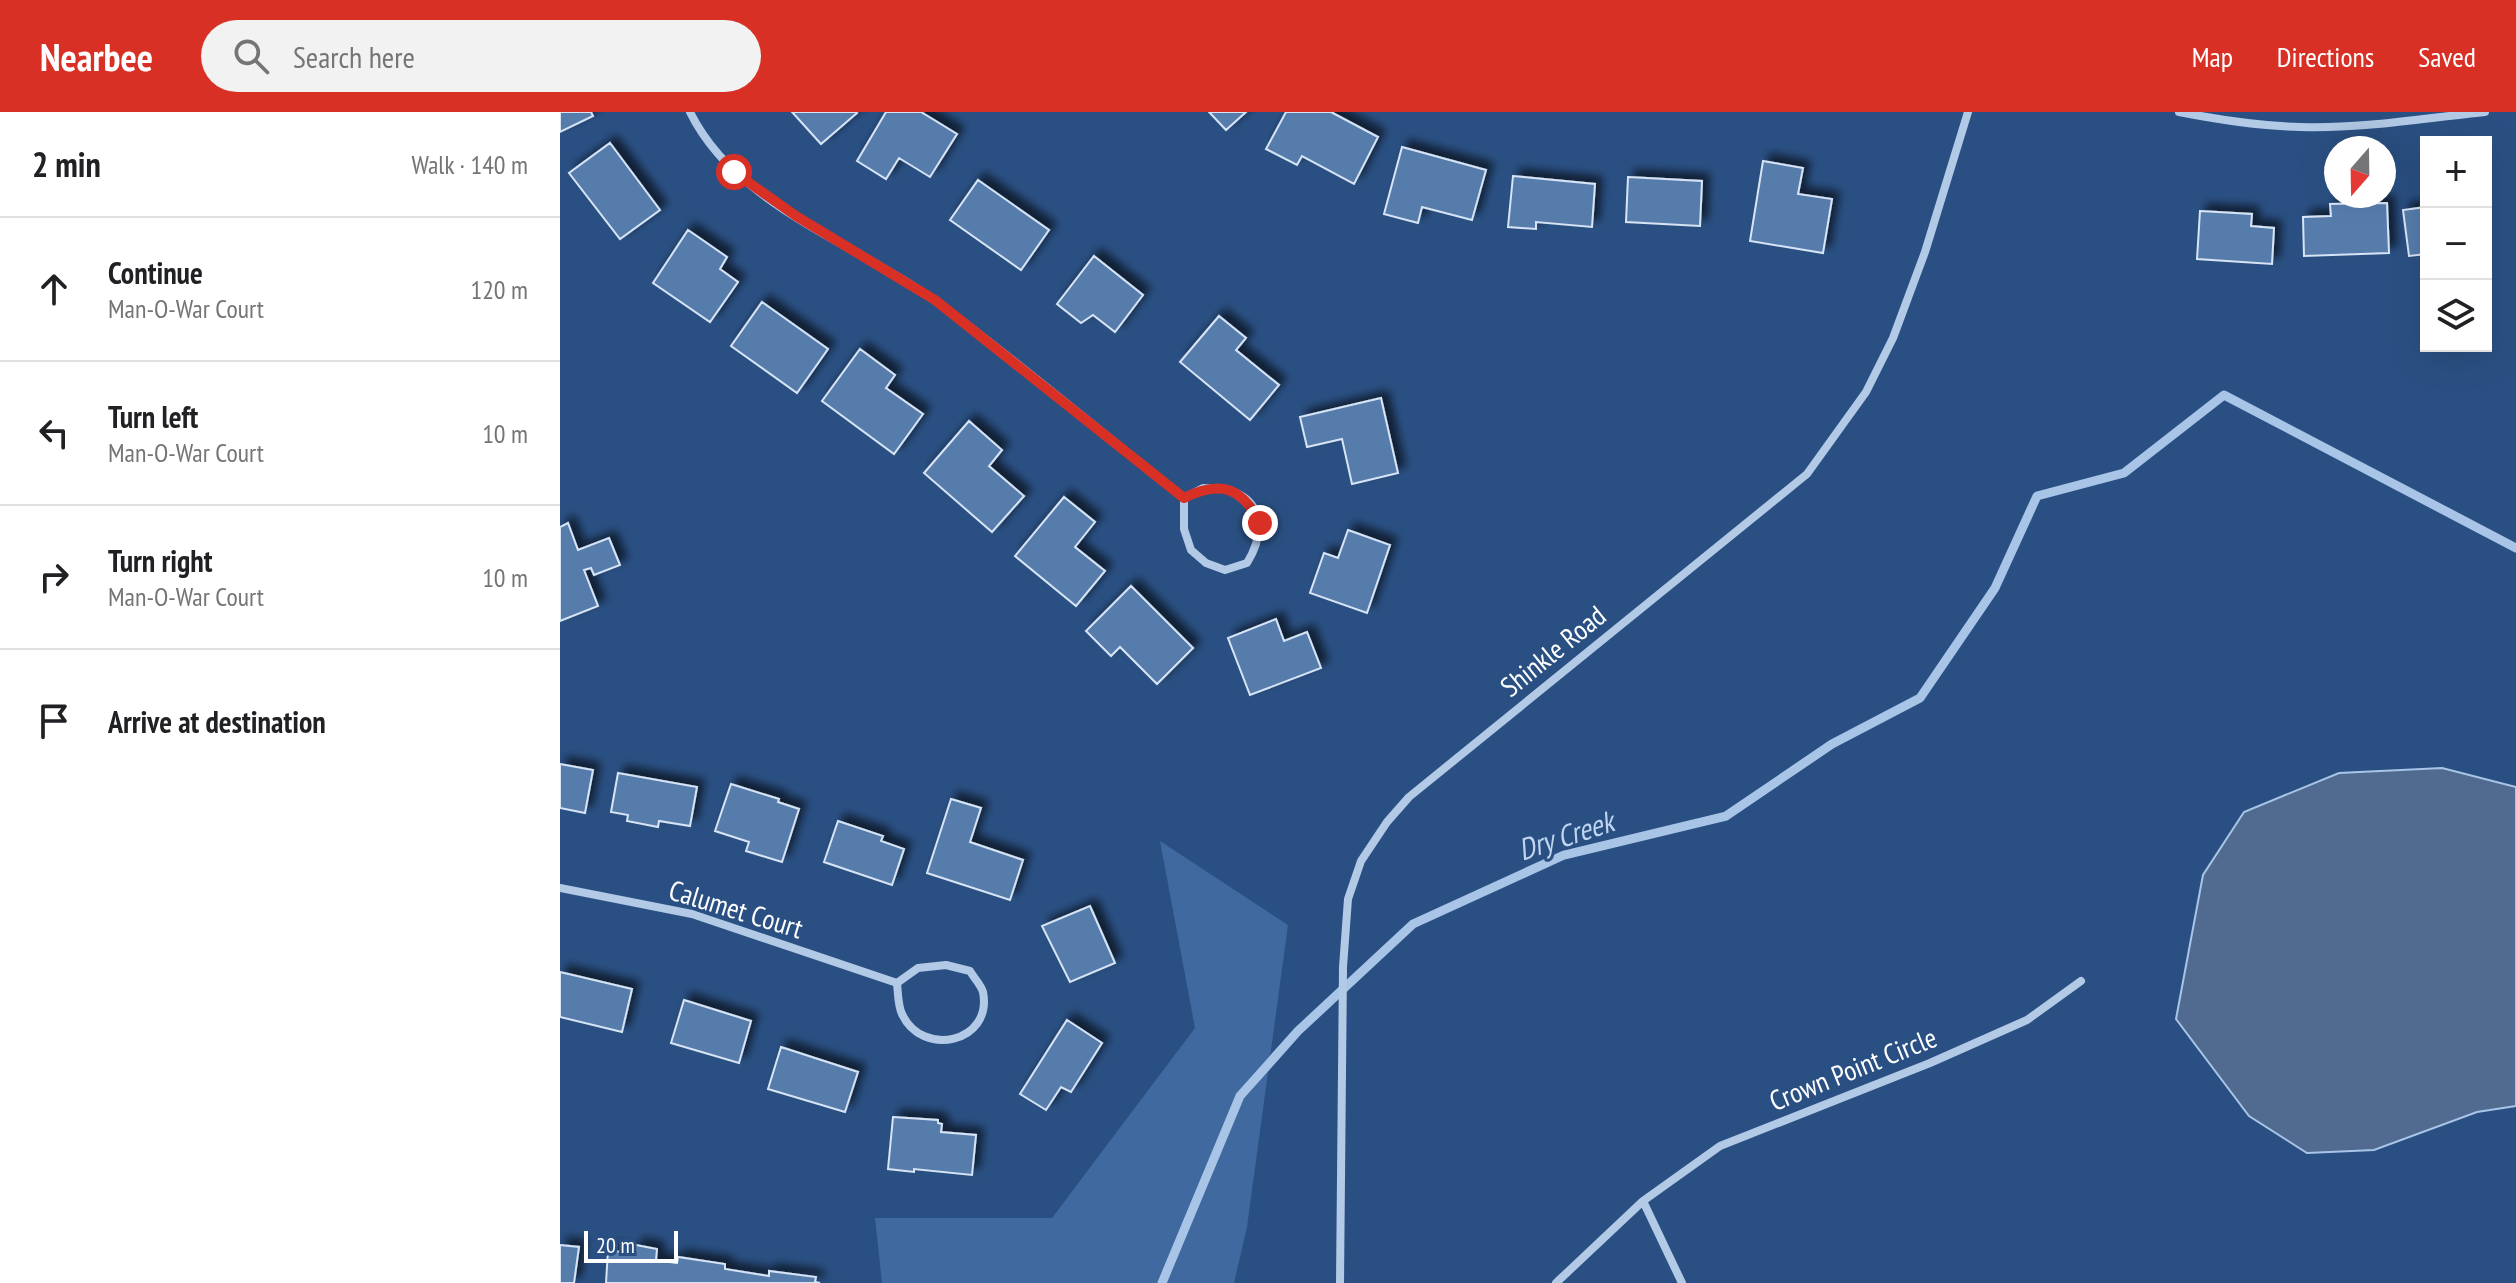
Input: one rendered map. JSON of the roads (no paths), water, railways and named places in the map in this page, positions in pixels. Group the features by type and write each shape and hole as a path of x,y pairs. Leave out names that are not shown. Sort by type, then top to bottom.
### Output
{"street":[{"path":"690,112 702,136 734,172 796,216 935,300 1184,498"},
{"name":"Shinkle Road","path":"1340,1283 1343,967 1348,899 1361,861 1387,822 1409,797 1807,474 1866,392 1893,338 1925,252 1968,112"},
{"path":"2179,112 2249,124 2304,127 2350,126 2485,112"},
{"path":"1203,488 1228,489 1250,502 1260,523 1259,544 1247,563 1225,570 1206,563 1191,550 1184,529 1184,498 1203,488"},
{"name":"Calumet Court","path":"560,888 692,914 897,983"},
{"path":"946,965 970,971 983,990 983,1013 970,1033 952,1041 932,1040 914,1031 901,1013 897,983 918,968 946,965"},
{"name":"Crown Point Circle","path":"1556,1283 1643,1201 1720,1146 1930,1063 2027,1020 2081,981"},
{"path":"1643,1201 1682,1283"}],"waterway":[{"name":"Dry Creek","path":"1162,1283 1240,1096 1298,1031 1413,924 1564,855 1726,816 1832,744 1920,698 1995,588 2037,496 2124,473 2224,395 2516,548"}]}
